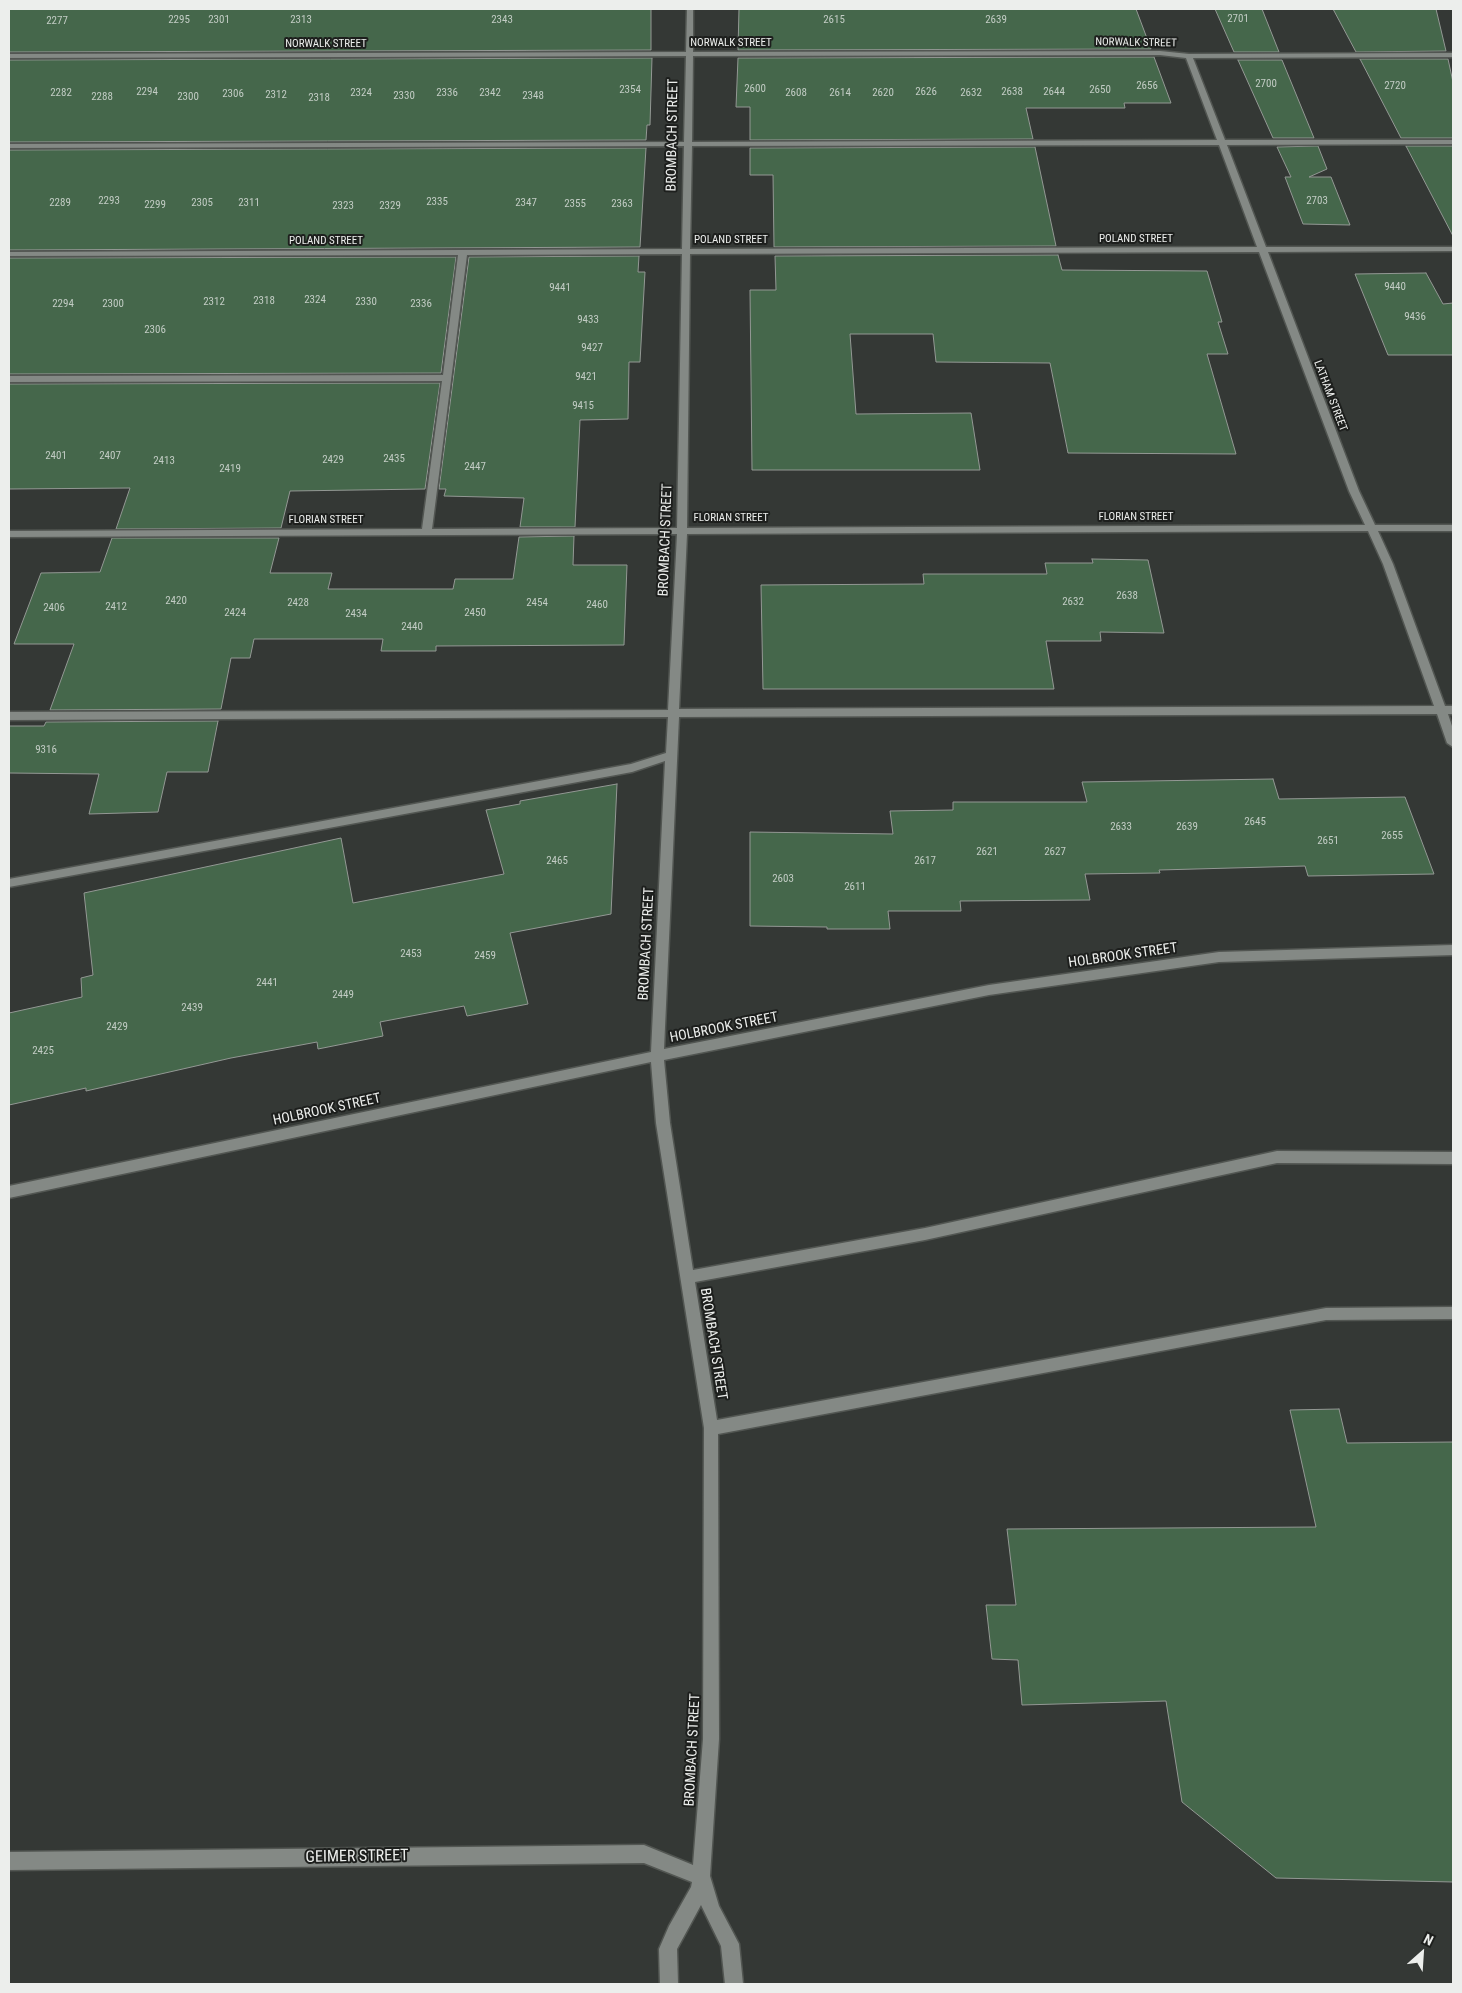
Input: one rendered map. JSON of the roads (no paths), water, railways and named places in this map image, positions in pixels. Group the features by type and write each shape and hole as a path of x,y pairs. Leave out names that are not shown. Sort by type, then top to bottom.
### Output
{"street":[{"name":"BROMBACH STREET","path":"690,9 682,530 656,1056 663,1123 711,1428 711,1739 701,1877"},
{"name":"NORWALK STREET","path":"9,56 1160,53 1190,56 1453,55"},
{"name":"LATHAM STREET","path":"1190,56 1354,491 1388,564 1453,743"},
{"path":"9,146 1453,142"},
{"name":"POLAND STREET","path":"9,254 1453,249"},
{"path":"427,531 463,252"},
{"path":"9,379 447,378"},
{"name":"FLORIAN STREET","path":"9,534 1453,528"},
{"path":"9,716 1453,710"},
{"path":"9,883 632,768 670,756"},
{"name":"HOLBROOK STREET","path":"9,1192 656,1056 989,990 1219,957 1453,950"},
{"path":"687,1277 926,1234 1277,1157 1453,1158"},
{"path":"711,1428 1326,1314 1453,1313"},
{"name":"GEIMER STREET","path":"9,1861 644,1854 701,1877"},
{"path":"669,1984 668,1949 675,1932 696,1899 700,1889 701,1877"},
{"path":"701,1877 711,1909 730,1944 734,1984"}]}
